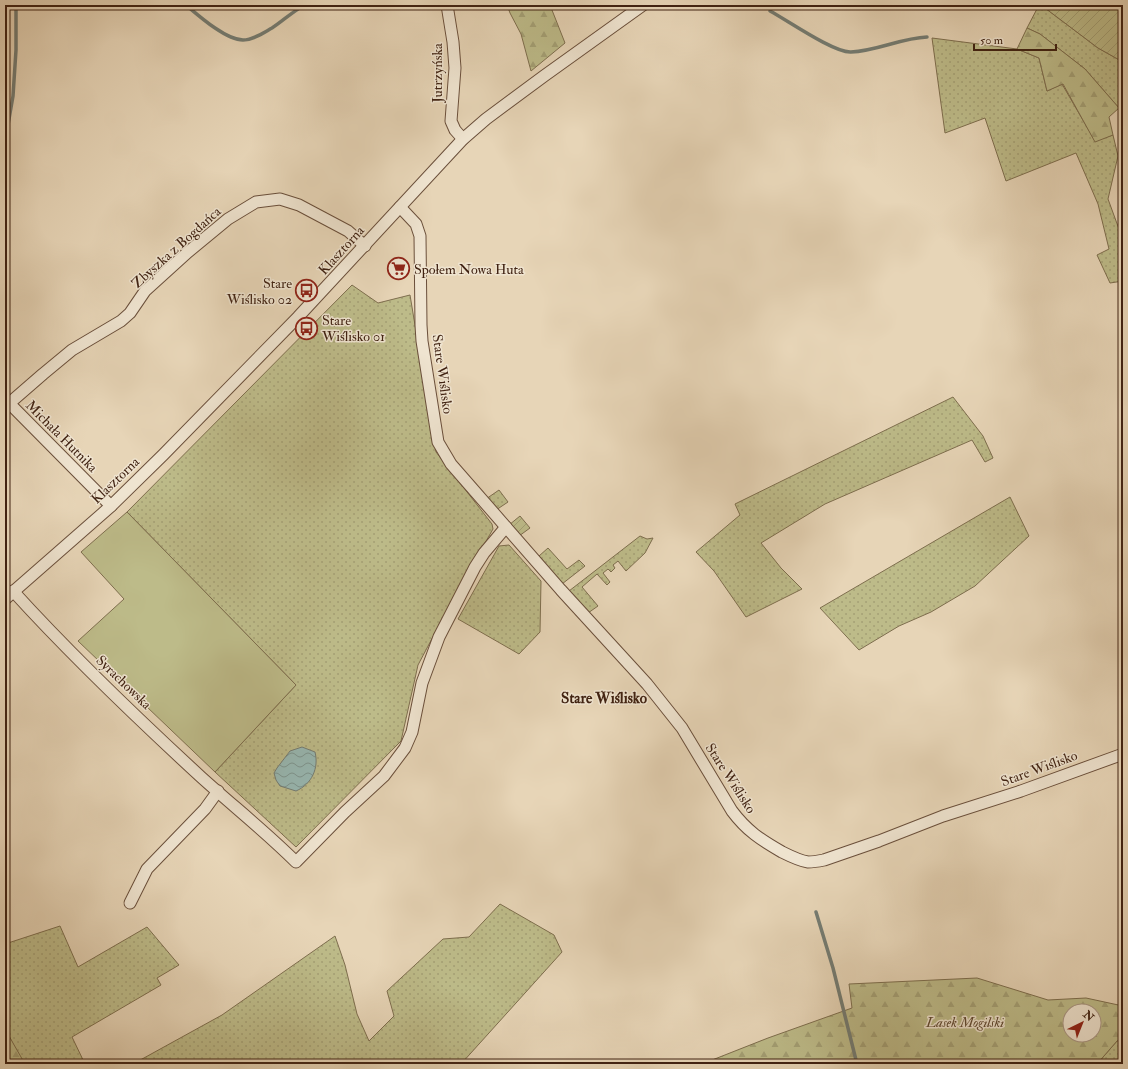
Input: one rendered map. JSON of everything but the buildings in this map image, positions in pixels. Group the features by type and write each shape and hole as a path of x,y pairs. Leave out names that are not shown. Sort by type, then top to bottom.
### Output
{"street":[{"name":"Jutrzyńska","path":"447,5 453,42 455,68 451,122 455,130 463,139"},
{"name":"Klasztorna","path":"9,595 111,506 298,317 463,139 486,119 643,5"},
{"name":"Zbyszka z Bogdańca","path":"7,405 72,350 121,321 134,308 145,291 188,252 228,220 256,202 280,199 299,205 348,231 364,246"},
{"name":"Stare Wiślisko","path":"400,207 416,224 420,236 420,325 438,442 451,464 561,590 647,684 682,728 720,793 741,823 761,840 789,856 804,861 815,862 824,860 879,841 943,816 1014,793 1123,754"},
{"name":"Michała Hutnika","path":"7,405 111,506"},
{"name":"Syrachowska","path":"9,595 48,628 132,711 296,862 345,812 384,776 406,748 422,683 439,637 484,553 506,527"},
{"path":"130,903 147,868 205,809 218,791"}],"green space":[{"path":"507,5 550,5 565,43 531,71 521,34"},
{"path":"1039,5 1098,48 1123,62 1123,104 1119,108 1085,69 1040,34 1027,28"},
{"path":"1041,5 1123,5 1123,62 1098,48"},
{"path":"1027,28 1040,34 1085,69 1119,108 1109,117 1113,135 1095,142 1063,84 1047,91 1039,58 1017,49"},
{"path":"932,38 1017,49 1039,58 1047,91 1062,84 1095,141 1113,135 1118,156 1108,199 1123,240 1123,281 1110,283 1097,255 1109,249 1098,204 1076,153 1006,181 985,118 945,133"},
{"path":"352,285 378,303 410,295 436,452 492,524 493,529 453,599 418,665 401,741 296,847 215,772 296,685 127,512"},
{"path":"953,397 983,436 993,458 985,462 972,440 825,504 761,543 781,568 802,589 746,617 714,571 696,552 740,515 735,504"},
{"path":"499,490 508,502 496,510 486,499"},
{"path":"1010,497 1029,536 975,586 931,612 899,626 859,650 820,608"},
{"path":"127,512 296,685 215,772 78,641 124,599 81,552"},
{"path":"520,516 530,528 519,536 509,525"},
{"path":"640,536 647,539 653,538 645,553 626,571 618,561 613,565 615,568 611,572 608,569 603,573 610,582 607,585 597,574 582,587 598,606 588,613 569,591"},
{"path":"509,545 541,581 540,632 519,654 458,619 499,546"},
{"path":"548,548 567,569 579,560 585,566 562,584 539,556"},
{"path":"500,904 554,935 562,952 461,1064 133,1064 222,1015 335,936 345,965 357,1014 369,1041 394,1016 387,991 443,939 469,937"},
{"path":"60,926 78,967 147,927 179,965 157,978 161,985 72,1037 85,1064 24,1064 5,1029 5,944"},
{"name":"Lasek Mogilski","path":"977,978 1048,1000 1086,998 1123,1006 1123,1038 1117,1041 1097,1064 702,1064 768,1038 852,1008 849,984"},
{"path":"5,1029 25,1064 5,1064"},
{"path":"1123,1038 1123,1064 1097,1064 1117,1041"}],"water":[{"path":"302,747 315,752 316,764 313,775 302,788 296,791 280,786 274,773 290,751"}],"waterway":[{"path":"5,142 13,96 16,50 16,5"},
{"path":"186,5 221,32 236,39 243,40 254,38 265,32 305,5"},
{"path":"770,11 822,42 843,51 861,51 927,37"},
{"path":"816,912 833,968 857,1064"}],"place":[{"name":"Społem Nowa Huta","path":"398,269"},
{"name":"Stare Wiślisko 02","path":"307,291"},
{"name":"Stare Wiślisko 01","path":"306,328"}],"district":[{"name":"Stare Wiślisko","path":"604,698"}]}
